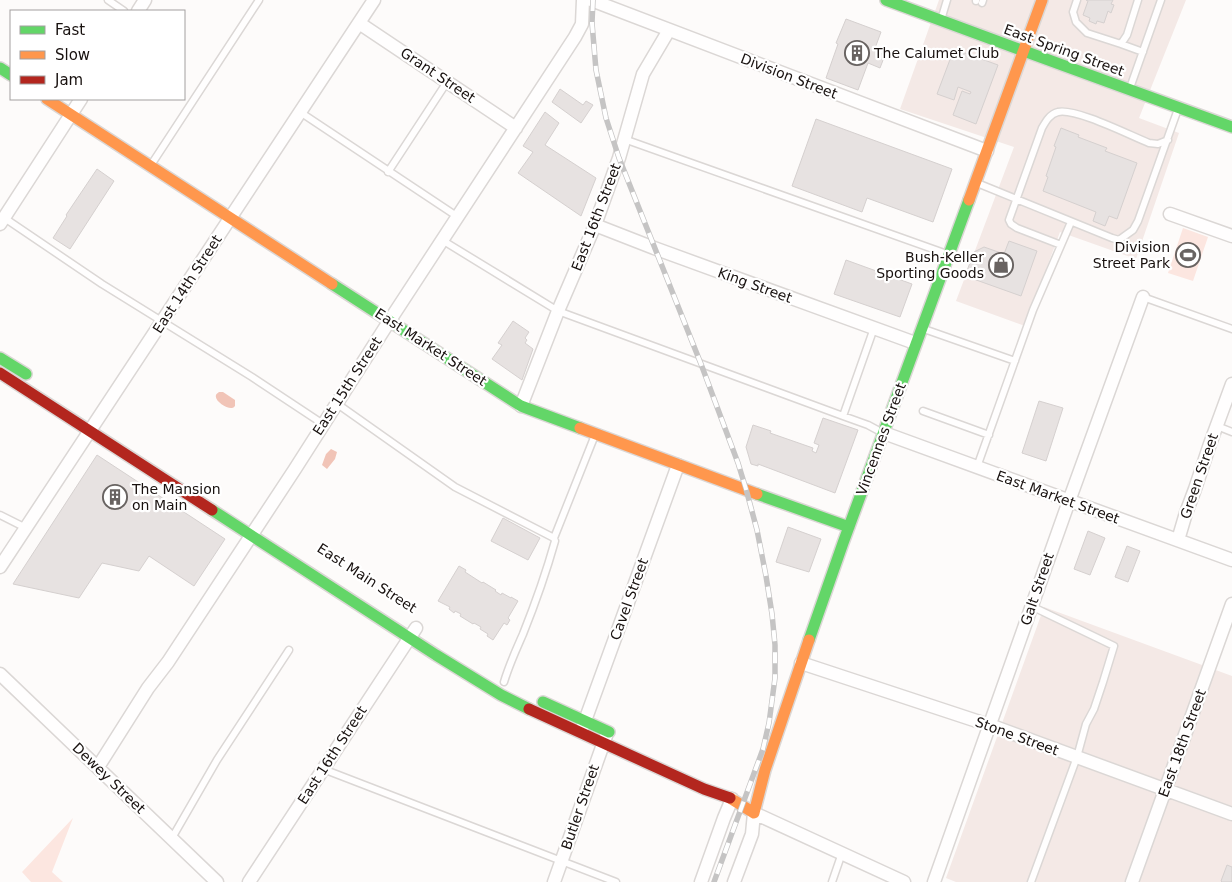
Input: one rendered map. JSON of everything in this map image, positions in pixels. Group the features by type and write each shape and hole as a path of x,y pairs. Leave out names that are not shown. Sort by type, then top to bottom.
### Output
{"main road":[{"name":"East Spring Street","path":"886,0 1232,128"},
{"name":"Vincennes Street","path":"754,813 765,770 800,662 884,434 915,343 1042,0"},
{"name":"East Market Street","path":"49,100 521,406 849,527"},
{"path":"0,358 32,379"},
{"name":"East Main Street","path":"0,373 92,422 414,630 501,695 581,734 609,737"},
{"name":"East Main Street","path":"92,422 109,428"},
{"name":"East Main Street","path":"534,698 585,721 609,737 704,789 732,799 754,813"},
{"name":"East Main Street","path":"715,781 732,799"}],"street":[{"name":"East 14th Street","path":"0,567 92,422 162,321 374,0"},
{"name":"East 15th Street","path":"98,767 148,688 168,662 295,469 578,31 582,24 583,0"},
{"name":"Division Street","path":"591,0 987,151"},
{"name":"Grant Street","path":"359,23 516,128"},
{"name":"East 16th Street","path":"521,406 558,311 595,225 624,139 643,74 669,30"},
{"path":"1,219 80,100"},
{"path":"1170,214 1232,236"},
{"name":"King Street","path":"595,225 915,343"},
{"name":"Galt Street","path":"934,882 1031,606 1143,297"},
{"name":"Green Street","path":"1178,540 1232,384"},
{"name":"East Market Street","path":"884,434 1232,560"},
{"name":"Cavel Street","path":"581,734 678,465"},
{"name":"East 18th Street","path":"1132,882 1232,604"},
{"name":"East 16th Street","path":"249,882 414,630"},
{"name":"Stone Street","path":"800,662 990,725 1232,814"},
{"name":"Dewey Street","path":"0,674 218,882"},
{"name":"Butler Street","path":"554,882 609,737"},
{"path":"701,882 732,799"},
{"path":"754,813 904,882"},
{"name":"Vincennes Street","path":"734,882 752,834 754,813"}],"lane":[{"path":"108,0 123,10"},
{"path":"151,165 259,0"},
{"path":"941,20 947,0"},
{"path":"1077,0 1073,12 1076,22 1087,33 1143,52"},
{"path":"1121,44 1127,35 1138,0"},
{"path":"1129,90 1161,0"},
{"path":"388,172 447,82"},
{"path":"975,182 1070,222 1119,240 1133,230 1138,221 1179,108"},
{"path":"300,112 458,217"},
{"path":"1061,245 1011,224 1009,220 1042,128 1051,115 1059,112 1074,113 1149,143 1158,144 1168,140"},
{"path":"624,139 948,254"},
{"path":"1,219 252,377 323,424"},
{"path":"977,467 1033,310 1070,222"},
{"path":"442,240 558,311 868,425 884,434"},
{"path":"1143,297 1232,330"},
{"path":"843,416 874,328"},
{"path":"921,328 1015,361"},
{"path":"336,403 455,487 554,538"},
{"path":"923,411 989,435"},
{"path":"1216,426 1232,432"},
{"path":"504,682 548,564 555,541 554,538 596,434"},
{"path":"0,515 26,528"},
{"path":"1031,606 1114,646 1094,709 1086,724 1077,757 1032,882"},
{"path":"172,838 217,760 289,650"},
{"path":"323,769 616,882"},
{"path":"832,882 842,853"}],"shaded area":[{"path":"939,0 1186,0 1139,118 1179,133 1136,259 1060,232 1025,326 956,301 1014,147 900,109"},
{"name":"Division Street Park","path":"1183,228 1208,237 1193,281 1168,273"},
{"path":"219,392 223,392 235,400 233,408 224,406 217,400 216,395"},
{"path":"331,449 337,452 335,459 327,469 322,465 326,454"},
{"path":"1044,607 1232,676 1232,882 956,882 946,878"},
{"path":"73,818 52,872 63,882 31,882 22,872"}],"building":[{"path":"1086,0 1113,0 1111,4 1114,5 1111,13 1108,11 1104,23 1097,21 1096,24 1089,21 1090,18 1083,15 1088,1"},
{"name":"The Calumet Club","path":"846,19 881,32 874,51 885,55 880,68 868,63 858,90 826,78 838,44 836,43"},
{"path":"954,49 998,65 976,124 953,115 962,91 970,94 971,92 958,87 954,100 937,94"},
{"path":"560,89 583,105 586,101 593,105 581,123 552,102"},
{"path":"545,112 559,123 545,145 596,178 581,216 518,173 533,152 523,146"},
{"path":"816,119 952,169 933,222 867,198 862,212 792,186"},
{"path":"1061,128 1107,148 1105,151 1137,163 1117,219 1109,216 1105,226 1093,221 1096,212 1043,191 1056,147 1054,146"},
{"path":"97,169 114,181 70,249 53,238"},
{"name":"Bush-Keller Sporting Goods","path":"1009,241 1037,251 1021,296 965,276 974,252 984,247 1004,254"},
{"path":"846,260 912,284 900,317 834,294"},
{"path":"513,321 529,332 525,338 527,340 525,343 533,349 522,380 492,359 502,345 498,343"},
{"path":"1039,401 1063,408 1046,461 1022,453"},
{"path":"823,418 858,430 835,493 758,464 758,466 751,464 746,447 753,425 813,448 812,451 816,453 819,445 814,443"},
{"name":"The Mansion on Main","path":"97,455 225,539 194,586 149,556 139,571 102,563 79,598 13,584"},
{"path":"503,518 540,538 528,560 491,541"},
{"path":"788,527 821,539 809,572 776,562"},
{"path":"1088,531 1105,538 1090,575 1074,569"},
{"path":"1127,546 1140,551 1128,582 1115,577"},
{"path":"459,566 466,570 465,572 496,590 501,595 502,593 518,601 508,618 510,620 507,625 504,623 493,640 480,629 481,627 460,616 461,614 455,611 454,613 449,609 450,607 438,601"},
{"path":"1227,865 1232,867 1232,882 1222,882 1221,881"}],"railway":[{"path":"593,0 592,23 596,70 606,118 619,158 701,364 738,463 757,530 772,614 775,645 775,678 769,723 763,749 714,882"}],"traffic: fast":[{"path":"886,0 1024,51"},
{"path":"1024,51 1232,127"},
{"path":"0,68 10,74"},
{"path":"809,640 969,200"},
{"path":"332,284 521,406 580,428"},
{"path":"0,358 26,374"},
{"path":"757,494 849,527"},
{"path":"212,510 436,655 501,695 529,709"},
{"path":"543,702 609,732"}],"traffic: slow":[{"path":"969,200 1042,0"},
{"path":"49,100 332,284"},
{"path":"580,428 757,494"},
{"path":"730,798 754,813 765,770 809,640"}],"traffic: jam":[{"path":"0,373 212,510"},
{"path":"529,709 704,789 730,798"}],"place":[{"name":"The Calumet Club","path":"857,53"},
{"name":"Division Street Park","path":"1188,255"},
{"name":"Bush-Keller Sporting Goods","path":"1001,265"},
{"name":"The Mansion on Main","path":"115,497"}]}
